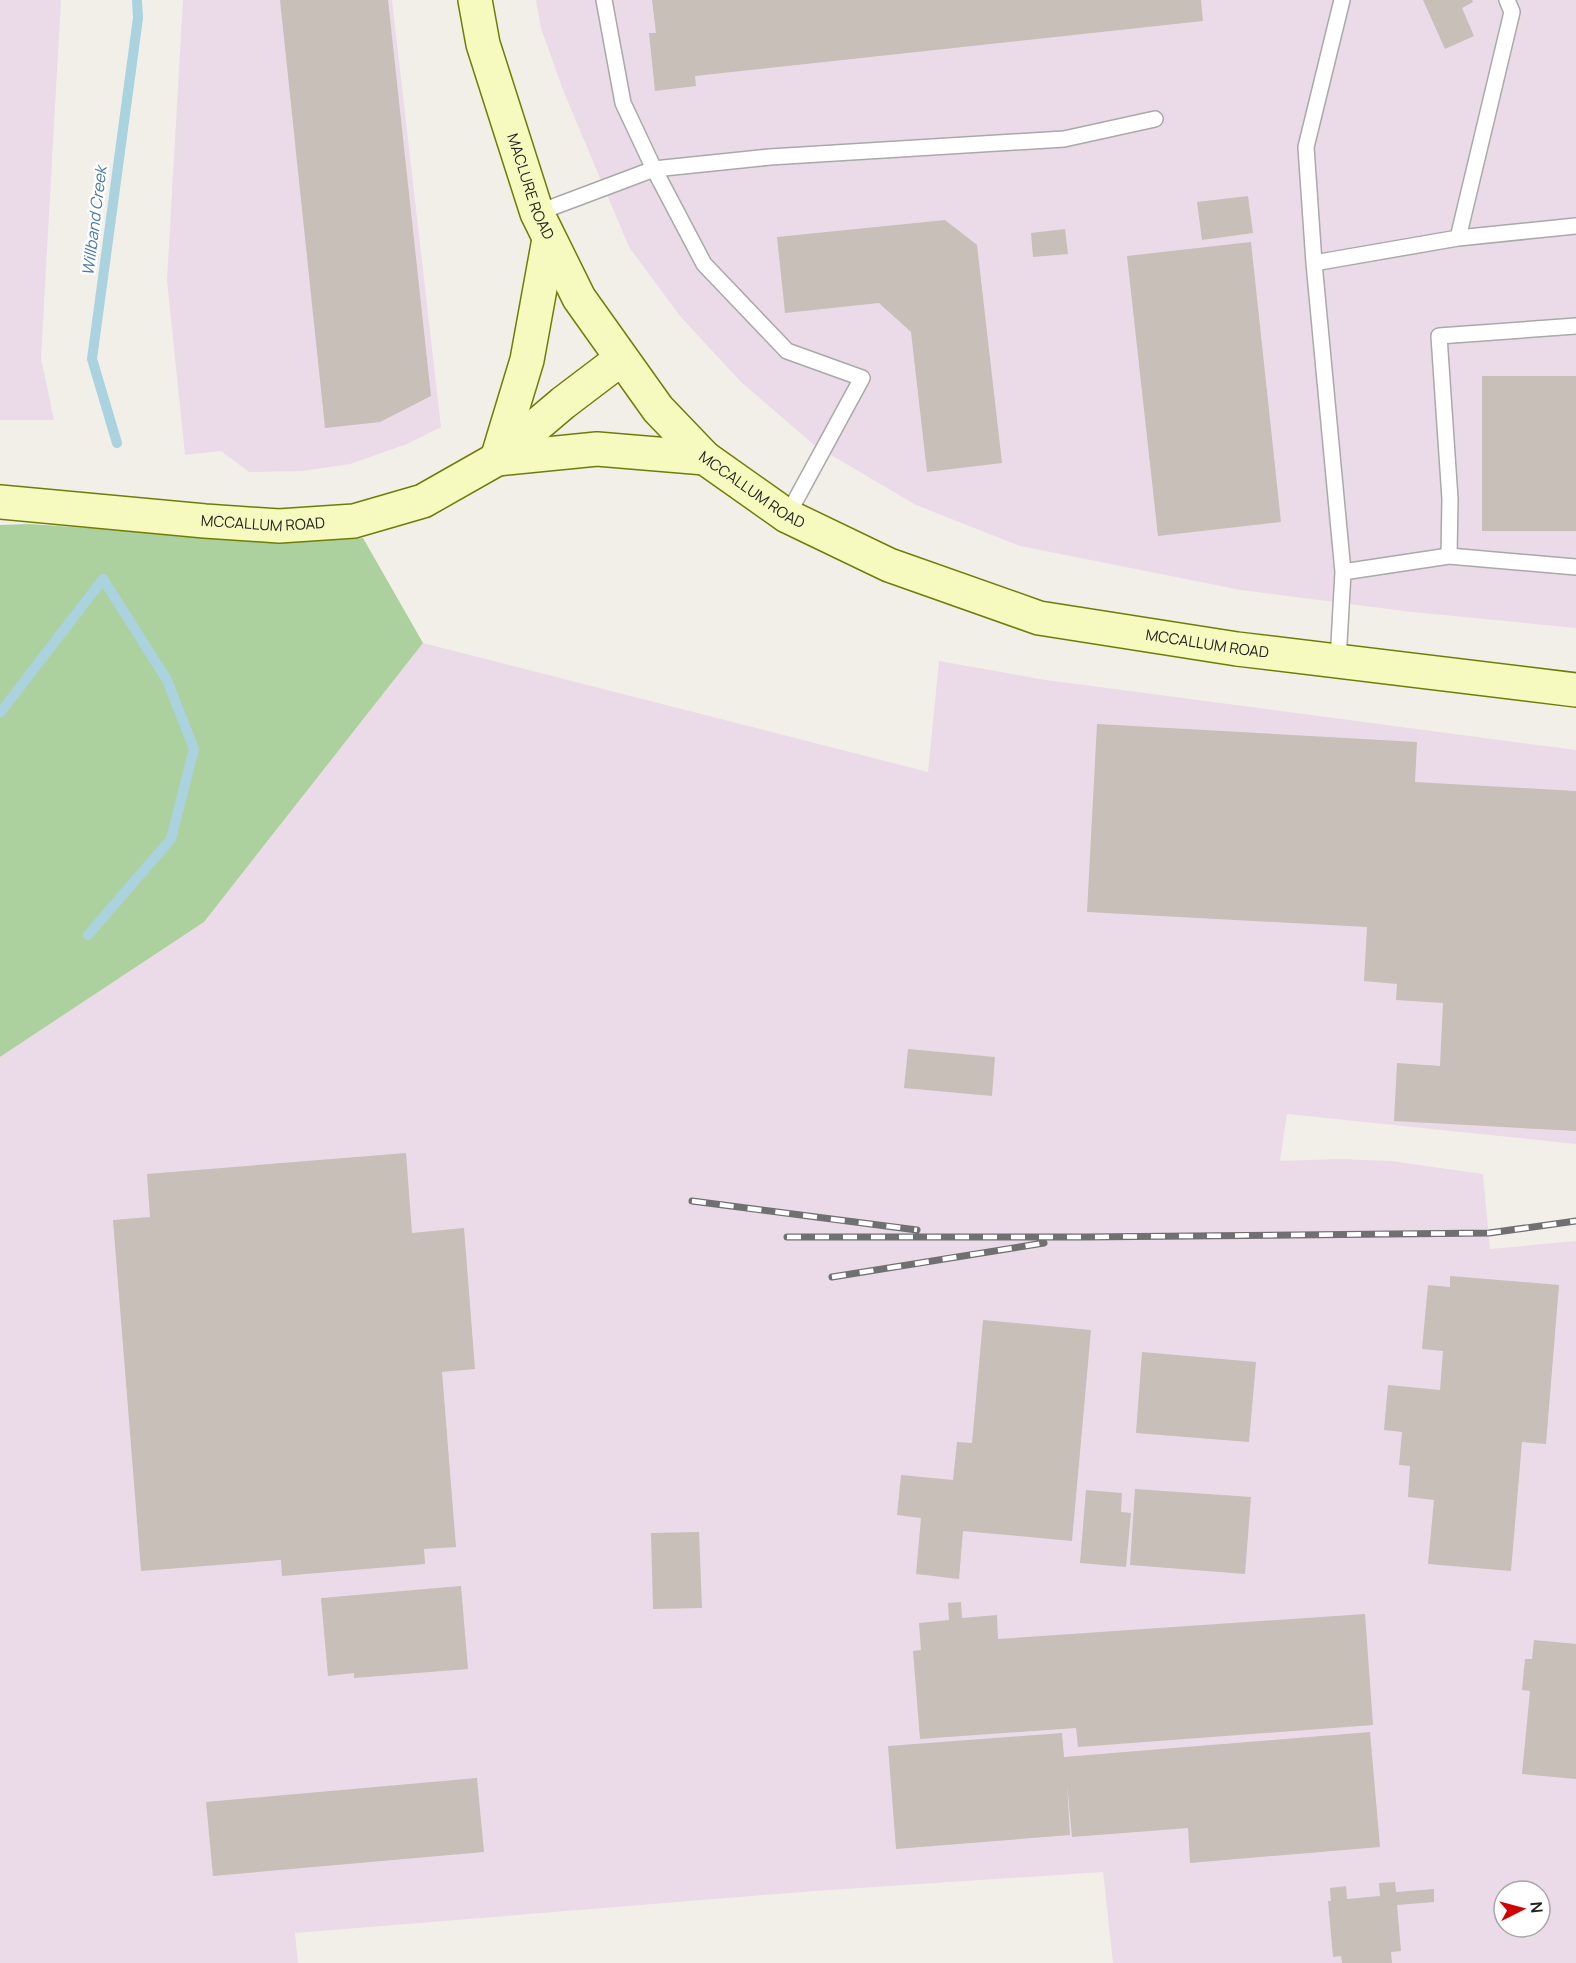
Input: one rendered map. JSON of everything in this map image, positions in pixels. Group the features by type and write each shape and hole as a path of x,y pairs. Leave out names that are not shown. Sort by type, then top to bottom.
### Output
{"main road":[{"name":"MACLURE ROAD","path":"475,0 483,44 543,226 579,298 621,359"},
{"path":"543,226 527,360 498,459 597,448 705,458"},
{"name":"MCCALLUM ROAD","path":"0,502 279,526 354,521 423,501 498,459 563,403 621,359 658,409 705,458 787,516 889,566 1039,618 1237,649 1576,690"}],"lane":[{"path":"604,0 623,103 654,169 704,264 787,351 862,378 787,516"},
{"path":"1338,661 1343,572 1314,262 1306,147 1342,0"},
{"path":"1458,238 1512,12 1507,0"},
{"path":"543,226 654,169 770,157 1064,139 1155,119"},
{"path":"1314,262 1458,238 1576,226"},
{"path":"1449,556 1450,499 1439,336 1576,326"},
{"path":"1343,572 1449,556 1576,567"}],"shaded area":[{"path":"0,0 61,0 41,358 54,420 0,420"},
{"path":"183,0 392,0 441,427 407,444 350,464 302,471 249,472 221,451 185,455 167,280"},
{"path":"536,0 1576,0 1576,628 1412,612 1241,590 1020,546 916,505 814,445 740,381 680,316 629,247 563,90 541,28"},
{"path":"423,643 928,772 939,661 1046,680 1576,750 1576,1144 1287,1114 1280,1161 1340,1159 1391,1161 1483,1174 1490,1249 1576,1241 1576,1963 1113,1963 1103,1872 815,1891 295,1933 298,1963 0,1963 0,1057 204,922"}],"green space":[{"path":"29,524 296,542 363,538 423,643 204,922 0,1057 0,525"}],"building":[{"path":"280,0 388,0 431,396 380,422 325,428"},
{"path":"652,0 1201,0 1203,21 695,76 696,86 655,91 649,33 656,33"},
{"path":"1423,0 1472,0 1473,2 1462,8 1474,36 1445,49"},
{"path":"1248,196 1253,233 1202,240 1197,202"},
{"path":"945,220 977,245 1002,463 927,472 911,332 879,303 785,313 777,237"},
{"path":"1065,229 1068,254 1033,257 1031,233"},
{"path":"1251,242 1281,522 1158,536 1127,256"},
{"path":"1482,376 1576,376 1576,531 1482,531"},
{"path":"1097,724 1417,742 1415,782 1576,791 1576,1131 1394,1121 1397,1063 1440,1066 1443,1003 1396,1000 1397,984 1364,981 1367,927 1087,912"},
{"path":"908,1049 995,1057 992,1096 904,1088"},
{"path":"406,1153 412,1233 464,1228 475,1369 442,1372 456,1547 424,1549 425,1564 282,1576 281,1560 141,1571 113,1220 150,1217 147,1174"},
{"path":"1450,1276 1559,1285 1546,1444 1522,1442 1511,1571 1428,1564 1434,1500 1408,1497 1410,1466 1399,1465 1402,1432 1384,1430 1388,1385 1440,1390 1443,1351 1422,1349 1428,1285 1450,1287"},
{"path":"983,1320 1091,1330 1072,1541 963,1531 959,1579 916,1574 921,1518 897,1515 901,1475 953,1480 957,1442 972,1443"},
{"path":"1142,1352 1256,1362 1249,1442 1136,1433"},
{"path":"1135,1489 1251,1497 1245,1574 1130,1565"},
{"path":"1086,1490 1122,1493 1121,1512 1131,1513 1126,1567 1080,1563"},
{"path":"699,1532 702,1608 653,1609 651,1533"},
{"path":"461,1586 468,1669 354,1678 354,1673 328,1676 321,1598"},
{"path":"961,1602 962,1618 997,1615 998,1639 1365,1614 1373,1725 1078,1747 1076,1728 920,1739 913,1651 921,1650 919,1623 949,1620 948,1603"},
{"path":"1534,1640 1576,1644 1576,1779 1522,1774 1530,1691 1522,1690 1525,1659 1532,1659"},
{"path":"1370,1732 1380,1847 1190,1863 1188,1828 1072,1837 1067,1784 1070,1835 896,1849 888,1746 1062,1733 1064,1757"},
{"path":"477,1778 484,1852 213,1876 206,1802"},
{"path":"1395,1882 1396,1892 1434,1889 1434,1902 1397,1905 1401,1951 1391,1952 1392,1963 1342,1963 1341,1956 1333,1957 1328,1901 1331,1901 1330,1888 1346,1886 1347,1899 1380,1896 1379,1883"}],"waterway":[{"name":"Willband Creek","path":"117,443 92,359 138,18 137,0"},
{"path":"0,713 103,579 167,680 194,749 171,839 88,935"}],"railway":[{"path":"692,1201 917,1230"},
{"path":"787,1237 1489,1233 1576,1221"},
{"path":"832,1277 1044,1243"}]}
